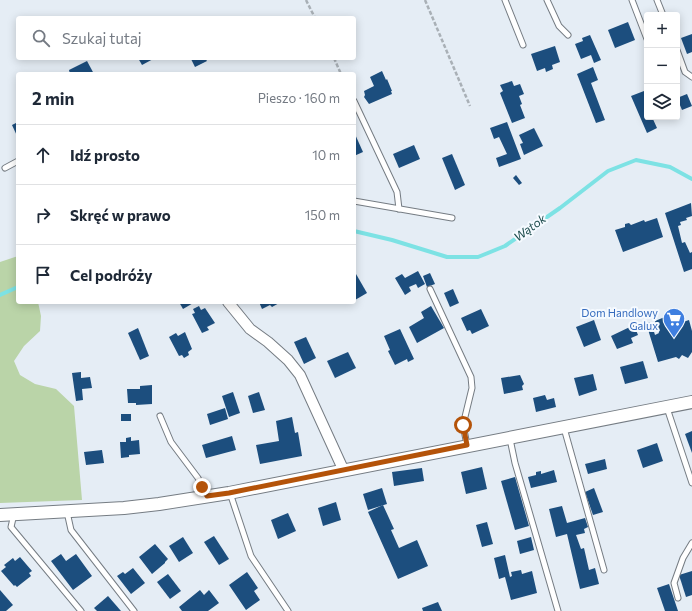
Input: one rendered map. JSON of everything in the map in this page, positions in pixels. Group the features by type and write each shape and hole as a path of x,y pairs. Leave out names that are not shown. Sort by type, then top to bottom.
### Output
{"street":[{"path":"230,304 250,329 268,342 288,360 300,375 343,469"},
{"path":"0,515 124,508 229,493 343,469 692,402"}],"lane":[{"path":"505,0 523,45"},
{"path":"547,0 559,26 568,35"},
{"path":"632,0 644,31"},
{"path":"657,0 662,12"},
{"path":"680,58 685,72 692,77"},
{"path":"356,105 397,192 399,209"},
{"path":"5,168 16,163"},
{"path":"356,201 452,218"},
{"path":"430,289 471,376 472,388 463,425 467,445"},
{"path":"667,407 692,483"},
{"path":"160,416 171,442 198,478 207,496"},
{"path":"564,427 604,570"},
{"path":"510,437 515,463 558,611"},
{"path":"229,493 251,556 288,611"},
{"path":"67,511 71,530 134,611"},
{"path":"14,514 11,527 81,611"},
{"path":"678,598 674,583 682,558 692,543"}],"path":[{"path":"306,0 314,16"},
{"path":"425,0 470,106"},
{"path":"335,60 340,72"}],"green space":[{"path":"16,257 16,304 38,304 41,316 40,331 24,346 14,361 20,375 35,384 56,389 74,406 82,500 0,503 0,262"}],"building":[{"path":"628,22 635,40 615,48 608,30"},
{"path":"692,34 692,52 687,54 681,38"},
{"path":"590,35 601,60 594,63 591,55 581,59 575,44 583,41 582,38"},
{"path":"555,46 560,62 552,65 553,69 546,72 545,68 537,71 531,54"},
{"path":"139,60 151,60 142,65"},
{"path":"192,60 207,61 195,67"},
{"path":"87,61 93,72 70,72 69,70"},
{"path":"593,67 598,80 591,83 605,120 596,123 577,74"},
{"path":"382,71 386,80 387,79 392,94 369,104 364,97 364,91 374,86 370,77"},
{"path":"512,81 514,86 520,84 524,94 519,96 522,104 520,105 525,118 512,123 500,93 503,91 500,85"},
{"path":"644,91 644,120 653,120 657,128 647,133 631,96"},
{"path":"687,94 692,106 682,110 680,105 680,97"},
{"path":"507,122 521,159 499,167 496,158 507,154 499,137 494,139 490,128"},
{"path":"16,123 16,134 12,125"},
{"path":"534,128 543,146 524,155 520,144 523,143 519,135"},
{"path":"356,136 363,152 356,155"},
{"path":"414,145 420,159 399,168 393,154"},
{"path":"452,154 465,185 455,190 442,158"},
{"path":"516,175 522,183 519,185 513,178"},
{"path":"691,203 692,216 686,218 687,220 680,222 681,225 678,226 682,243 685,242 690,253 692,252 692,269 684,272 665,213"},
{"path":"657,218 663,237 623,252 615,230 625,227 625,224 629,223 631,225 644,220 645,222"},
{"path":"418,271 425,284 418,288 416,284 409,287 411,291 405,295 395,278 402,274 405,278"},
{"path":"430,273 435,284 427,287 423,276"},
{"path":"356,274 367,293 356,299"},
{"path":"453,289 459,303 450,307 444,293"},
{"path":"180,304 192,304 183,309"},
{"path":"260,304 277,304 272,307 270,305 262,309"},
{"path":"199,306 201,310 205,308 215,323 207,327 209,330 202,333 192,314 195,313 193,309"},
{"path":"431,306 444,328 417,343 409,327 424,318 421,312"},
{"path":"481,309 489,326 472,334 470,330 467,331 461,318"},
{"name":"Dom Handlowy Galux","path":"672,314 677,324 689,320 692,331 692,352 688,358 682,355 679,359 676,357 658,362 646,323 651,322 655,335 659,333 655,321"},
{"path":"594,320 601,340 584,347 576,327"},
{"path":"634,325 638,335 631,338 633,343 617,349 611,336"},
{"path":"138,328 149,356 140,360 128,333"},
{"path":"400,329 414,359 408,362 407,359 395,365 388,351 390,350 384,336"},
{"path":"185,332 192,349 188,352 189,355 184,358 182,355 179,356 169,337 176,333 178,336"},
{"path":"306,337 316,358 304,364 294,342"},
{"path":"348,352 356,368 335,378 327,361"},
{"path":"643,361 648,378 625,384 620,367"},
{"path":"81,372 81,378 90,377 92,388 82,389 83,400 76,401 72,373"},
{"path":"593,374 597,390 579,396 574,378"},
{"path":"520,375 524,384 522,386 523,390 504,394 501,378"},
{"path":"152,385 152,404 136,405 136,403 128,403 127,389 140,389 140,386"},
{"path":"233,392 240,413 229,417 222,396"},
{"path":"259,392 265,410 253,413 248,396"},
{"path":"545,395 547,400 554,398 556,407 536,412 533,398"},
{"path":"225,408 228,419 210,425 207,414"},
{"path":"121,414 131,414 131,421 121,421"},
{"path":"292,417 295,433 298,432 302,456 260,464 256,445 279,441 276,421"},
{"path":"692,431 692,453 685,434"},
{"path":"232,436 236,450 206,458 202,445"},
{"path":"131,437 131,441 139,440 140,454 129,455 129,457 121,458 120,442 126,442 126,438"},
{"path":"657,443 663,461 643,468 637,450"},
{"path":"102,450 104,463 86,465 84,452"},
{"path":"605,459 607,469 588,474 585,464"},
{"path":"482,467 487,489 466,494 461,472"},
{"path":"422,468 424,481 394,486 392,472"},
{"path":"554,470 557,482 531,488 528,477 536,475 536,472 541,471 541,474"},
{"path":"515,477 529,526 515,530 501,481"},
{"path":"382,488 387,504 368,510 363,494"},
{"path":"594,488 603,512 593,515 585,492"},
{"path":"336,502 341,520 323,526 318,508"},
{"path":"383,505 394,529 391,530 399,548 417,540 428,566 398,579 368,512"},
{"path":"562,506 567,523 585,518 588,527 584,529 585,533 576,535 581,549 584,548 589,570 595,568 599,584 580,589 567,534 556,537 549,509"},
{"path":"288,513 296,531 278,539 271,520"},
{"path":"487,522 493,544 482,547 476,525"},
{"path":"214,536 229,559 219,565 204,542"},
{"path":"183,537 193,553 179,562 169,546"},
{"path":"531,537 534,550 520,554 517,541"},
{"path":"155,544 168,559 152,574 139,557"},
{"path":"61,554 66,561 76,554 92,576 73,590 51,561"},
{"path":"505,555 510,577 512,576 511,572 521,570 522,574 532,571 537,593 511,600 505,577 499,579 494,558"},
{"path":"20,557 32,571 29,573 31,576 17,587 15,585 14,586 1,571 6,567 4,565 13,558 15,561"},
{"path":"133,568 145,583 131,594 117,576 123,572 125,574"},
{"path":"692,571 692,595 686,597 679,575"},
{"path":"247,572 258,588 254,591 260,600 246,610 229,585"},
{"path":"168,574 181,591 170,599 157,582"},
{"path":"669,584 678,611 665,611 657,588"},
{"path":"0,590 13,605 6,611 0,611"},
{"path":"200,590 204,595 209,590 219,603 208,611 182,611 179,607"},
{"path":"108,596 121,611 97,611 94,608"},
{"path":"438,602 442,611 423,611 422,608"}],"waterway":[{"name":"Wątok","path":"356,231 392,240 447,257 478,257 505,246 560,208 608,171 636,160 670,167 692,179"},
{"name":"Wątok","path":"0,295 16,288"}],"place":[{"name":"Dom Handlowy Galux","path":"674,338"}],"route":[{"path":"202,487 207,496 229,493 467,445 463,425"}]}
